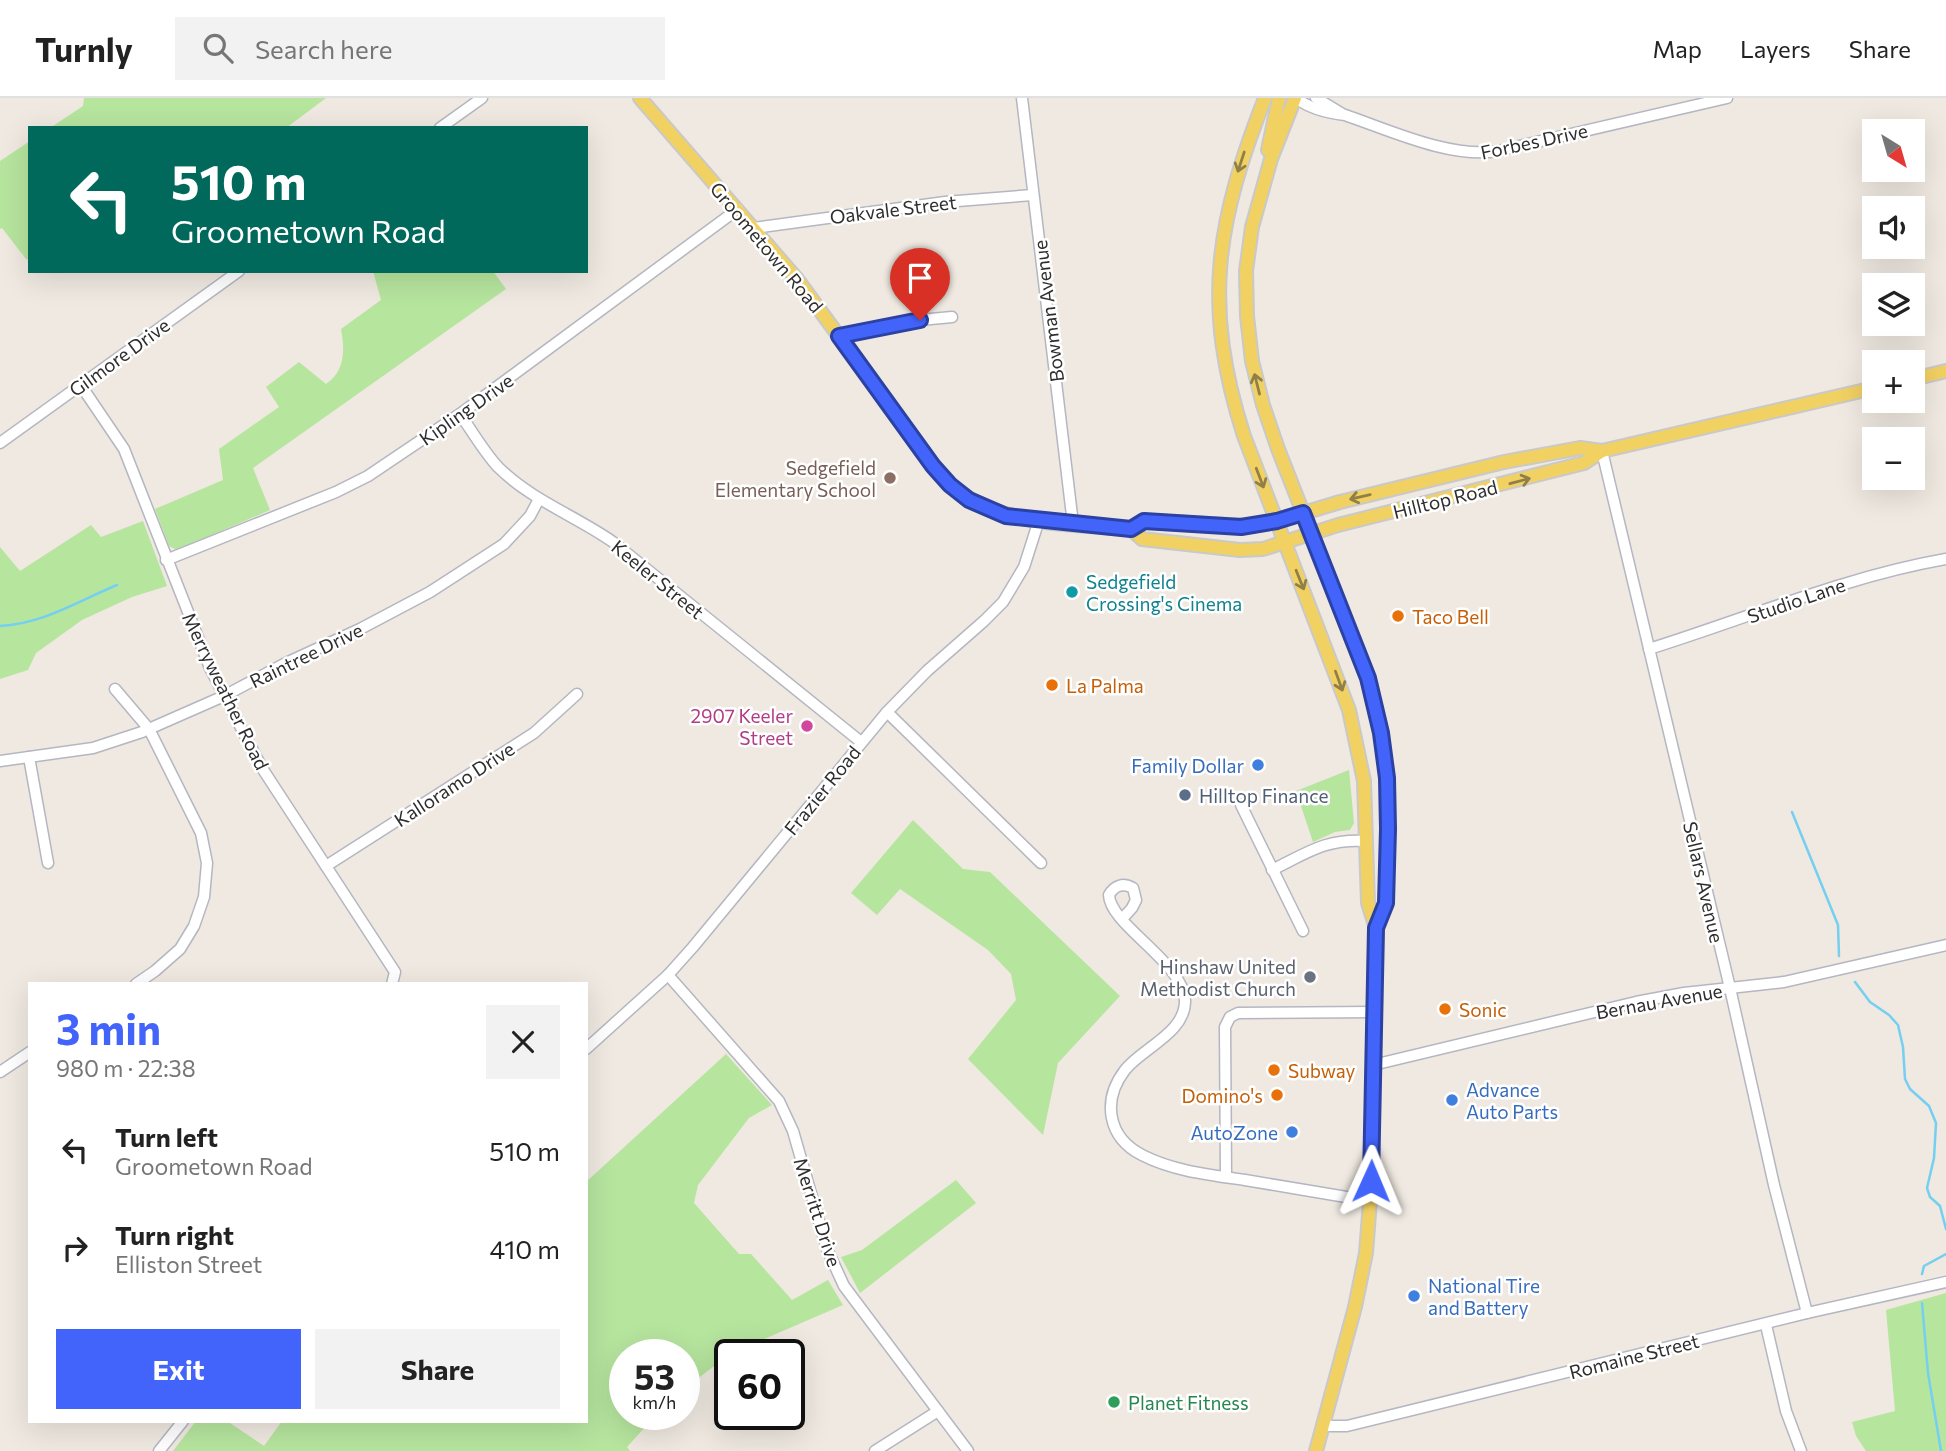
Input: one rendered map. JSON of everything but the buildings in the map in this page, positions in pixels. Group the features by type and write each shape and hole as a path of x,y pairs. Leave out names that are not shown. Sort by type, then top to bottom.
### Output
{"main road":[{"name":"Groometown Road","path":"640,98 797,279 933,466 950,485 969,500 993,512 1039,520 1131,529 1144,521 1241,527 1303,513"},
{"path":"1265,98 1245,150 1222,245 1219,294 1222,343 1230,390 1248,447 1349,710 1364,781 1367,903 1376,928 1370,1201 1366,1253 1355,1307 1316,1451"},
{"path":"1279,98 1252,227 1247,271 1249,339 1256,383 1265,411 1368,678 1383,743 1388,804 1386,903 1376,928"},
{"path":"1263,182 1295,98"},
{"path":"1925,376 1946,371"},
{"name":"Hilltop Road","path":"1285,542 1584,463 1602,451 1862,391"},
{"name":"Hilltop Road","path":"1303,513 1504,462 1580,448 1602,451"},
{"name":"Groometown Road","path":"1131,529 1142,539 1240,550 1263,549 1285,542"}],"street":[{"path":"443,126 482,98"},
{"name":"Bowman Avenue","path":"1022,98 1073,524"},
{"name":"Forbes Drive","path":"1295,98 1304,104 1459,152 1484,153 1727,98"},
{"name":"Forbes Drive","path":"1315,98 1345,115"},
{"name":"Oakvale Street","path":"754,228 945,202 1033,195"},
{"name":"Kipling Drive","path":"166,560 336,492 368,476 460,414 738,209"},
{"name":"Gilmore Drive","path":"0,443 236,273"},
{"path":"839,336 920,320 952,317"},
{"name":"Merryweather Road","path":"80,384 124,449 195,633 224,696 262,768 395,972 392,982"},
{"name":"Keeler Street","path":"460,414 497,466 539,499 589,525 613,542 861,742"},
{"name":"Sellars Avenue","path":"1602,451 1730,988 1774,1185 1807,1313"},
{"name":"Raintree Drive","path":"0,761 93,748 149,729 224,696 430,592 504,544 530,516 539,499"},
{"name":"Frazier Road","path":"588,1047 668,975 887,712 927,671 1002,603 1024,567 1039,520"},
{"name":"Studio Lane","path":"1649,649 1714,629 1820,590 1879,573 1946,559"},
{"path":"115,689 149,729 201,833 207,863 204,897 187,937 180,949 139,982"},
{"name":"Kalloramo Drive","path":"326,866 534,733 577,694"},
{"path":"887,712 1041,863"},
{"path":"29,757 48,863"},
{"path":"1241,804 1303,931"},
{"path":"1272,870 1329,843 1343,840 1367,841"},
{"path":"1122,919 1173,972 1181,984 1185,1000 1175,1027 1139,1055 1117,1082 1110,1103 1112,1121 1117,1132 1143,1155 1179,1170 1370,1201"},
{"name":"Bernau Avenue","path":"1373,1065 1636,1002 1684,993 1784,982 1946,945"},
{"name":"Merritt Drive","path":"668,975 779,1101 793,1131 827,1248 839,1276 876,1330 968,1451"},
{"path":"1226,1177 1225,1027 1230,1017 1238,1013 1375,1012"},
{"path":"0,1072 28,1053"},
{"name":"Romaine Street","path":"1322,1426 1347,1426 1807,1313 1946,1282"},
{"path":"1766,1325 1786,1411 1801,1451"},
{"path":"875,1451 938,1411"},
{"path":"159,1451 181,1423"}],"green space":[{"path":"84,98 326,98 289,126 53,126 83,106"},
{"path":"28,142 28,260 2,228 0,229 0,161"},
{"path":"374,273 494,273 506,289 253,468 270,510 177,550 169,546 155,509 223,480 219,449 279,407 266,387 299,362 326,384 337,373 342,360 341,329 381,300"},
{"path":"143,521 167,586 132,597 82,620 36,653 28,670 0,679 0,547 20,571 91,525 101,537"},
{"path":"1349,770 1354,823 1350,830 1335,832 1313,842 1296,791"},
{"path":"913,820 963,869 990,872 1120,996 1058,1063 1043,1135 968,1059 1016,1000 1011,974 988,950 900,889 877,915 851,893"},
{"path":"726,1054 772,1105 749,1118 698,1185 694,1203 739,1254 751,1254 792,1300 828,1280 843,1305 765,1339 714,1339 714,1366 700,1377 700,1339 609,1339 609,1430 642,1430 627,1447 630,1451 173,1451 194,1423 230,1423 264,1446 281,1423 588,1423 588,1180"},
{"path":"956,1180 976,1203 860,1293 841,1257 862,1250"},
{"path":"1946,1293 1946,1451 1866,1451 1856,1436 1852,1422 1895,1411 1886,1310"}],"waterway":[{"path":"0,626 46,616 117,585"},
{"path":"1792,812 1838,925 1839,956"},
{"path":"1855,982 1870,1002 1898,1025 1903,1047 1905,1079 1910,1089 1929,1106 1936,1123 1934,1158 1927,1188 1930,1197 1940,1206 1946,1229"},
{"path":"1922,1274 1924,1266 1946,1254"},
{"path":"1922,1303 1928,1373 1941,1451"}],"place":[{"name":"Sedgefield Elementary School","path":"890,478"},
{"name":"Sedgefield Crossing's Cinema","path":"1072,592"},
{"name":"Taco Bell","path":"1398,616"},
{"name":"La Palma","path":"1052,685"},
{"name":"2907 Keeler Street","path":"807,726"},
{"name":"Family Dollar","path":"1258,765"},
{"name":"Hilltop Finance","path":"1185,795"},
{"name":"Hinshaw United Methodist Church","path":"1310,977"},
{"name":"Sonic","path":"1445,1009"},
{"name":"Subway","path":"1274,1070"},
{"name":"Domino's","path":"1277,1095"},
{"name":"Advance Auto Parts","path":"1452,1100"},
{"name":"AutoZone","path":"1292,1132"},
{"name":"National Tire and Battery","path":"1414,1296"},
{"name":"Planet Fitness","path":"1114,1402"}],"route":[{"path":"920,320 839,336 933,466 950,485 969,500 1006,516 1131,529 1144,521 1241,527 1303,513 1368,678 1385,762 1388,804 1386,903 1376,928 1371,1181"}]}
